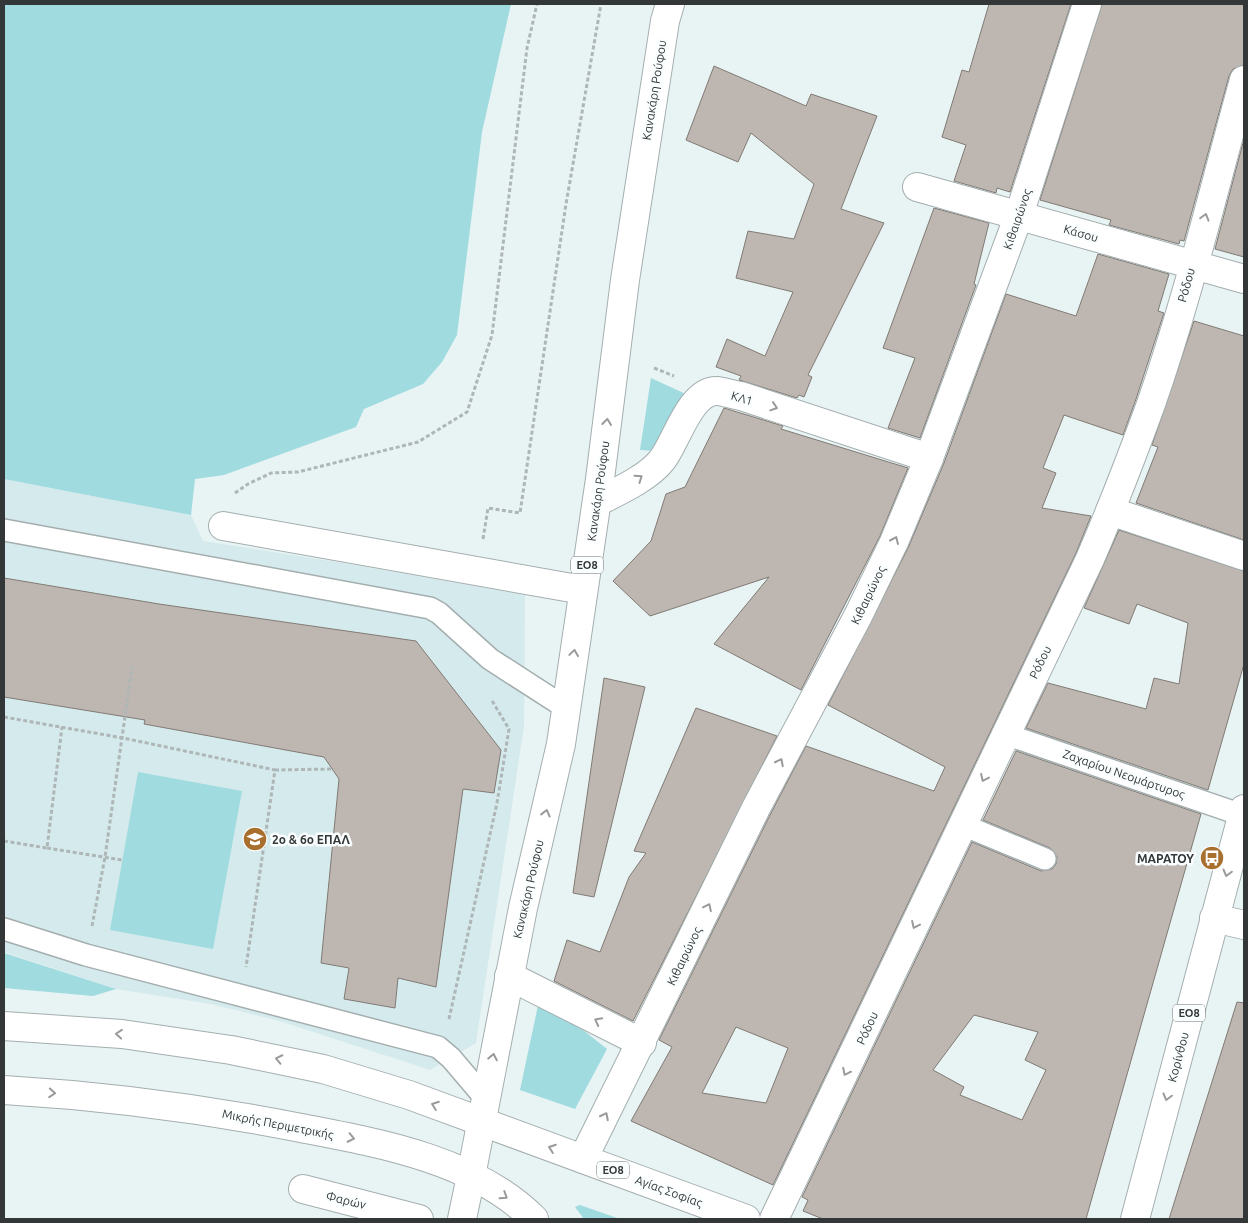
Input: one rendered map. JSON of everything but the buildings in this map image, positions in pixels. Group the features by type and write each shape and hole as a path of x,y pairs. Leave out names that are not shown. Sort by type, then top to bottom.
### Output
{"street":[{"name":"Κανακάρη Ρούφου","path":"462,1219 509,976 548,804 566,708 582,590 597,502 625,280 665,21 670,4"},
{"name":"Κιθαιρώνος","path":"583,1159 642,1043 756,808 862,608 894,542 929,458 1019,215 1087,4"},
{"name":"Ρόδου","path":"774,1219 1110,511 1151,402 1244,80"},
{"name":"Κάσου","path":"917,186 1244,279"},
{"name":"ΚΛ1","path":"597,502 620,491 662,461 691,410 705,393 717,391 741,396 929,458"},
{"path":"1110,511 1244,556"},
{"path":"222,526 582,590"},
{"name":"Κορίνθου","path":"1135,1219 1243,812"},
{"path":"1214,918 1244,925"},
{"path":"509,976 642,1043"},
{"path":"4,1026 122,1034 283,1060 409,1095 483,1110"},
{"name":"Μικρής Περιμετρικής","path":"4,1090 79,1094 198,1108 364,1141 415,1155 470,1176 511,1201 534,1219"},
{"name":"Αγίας Σοφίας","path":"483,1110 583,1159 746,1219"},
{"name":"Φαρών","path":"303,1189 418,1219"}],"lane":[{"path":"4,530 430,608 439,613 490,658 566,708"},
{"name":"Ζαχαρίου Νεομάρτυρος","path":"1005,734 1243,812"},
{"path":"962,825 1045,859"},
{"path":"4,929 86,955 438,1047 451,1058 483,1110"}],"path":[{"path":"271,474 298,472 418,442 467,412 492,335 527,48 537,4"},
{"path":"477,571 488,508 520,513 566,204 600,4"},
{"path":"438,1047 447,1028 493,822 509,729 483,684 473,644"},
{"path":"86,955 105,857 132,667"},
{"path":"4,717 123,738 275,770 333,769"},
{"path":"47,848 62,727"},
{"path":"242,997 275,770"},
{"path":"4,840 122,860"}],"shaded area":[{"path":"4,4 511,4 482,132 457,335 442,362 423,384 364,409 356,427 224,475 195,479 191,515 4,479"},
{"path":"651,378 690,396 655,451 640,450"},
{"name":"2ο & 6ο ΕΠΑΛ","path":"4,479 191,515 203,541 525,595 524,726 476,1043 430,1070 283,1022 211,1004 116,989 4,952"},
{"path":"138,772 242,791 213,949 110,930"},
{"path":"4,953 116,989 93,996 4,988"},
{"path":"540,996 607,1049 575,1109 520,1090"},
{"path":"580,1205 620,1219 584,1219 575,1207"}],"place":[{"name":"2ο & 6ο ΕΠΑΛ","path":"255,839"},
{"name":"ΜΑΡΑΤΟΥ","path":"1212,858"}]}
